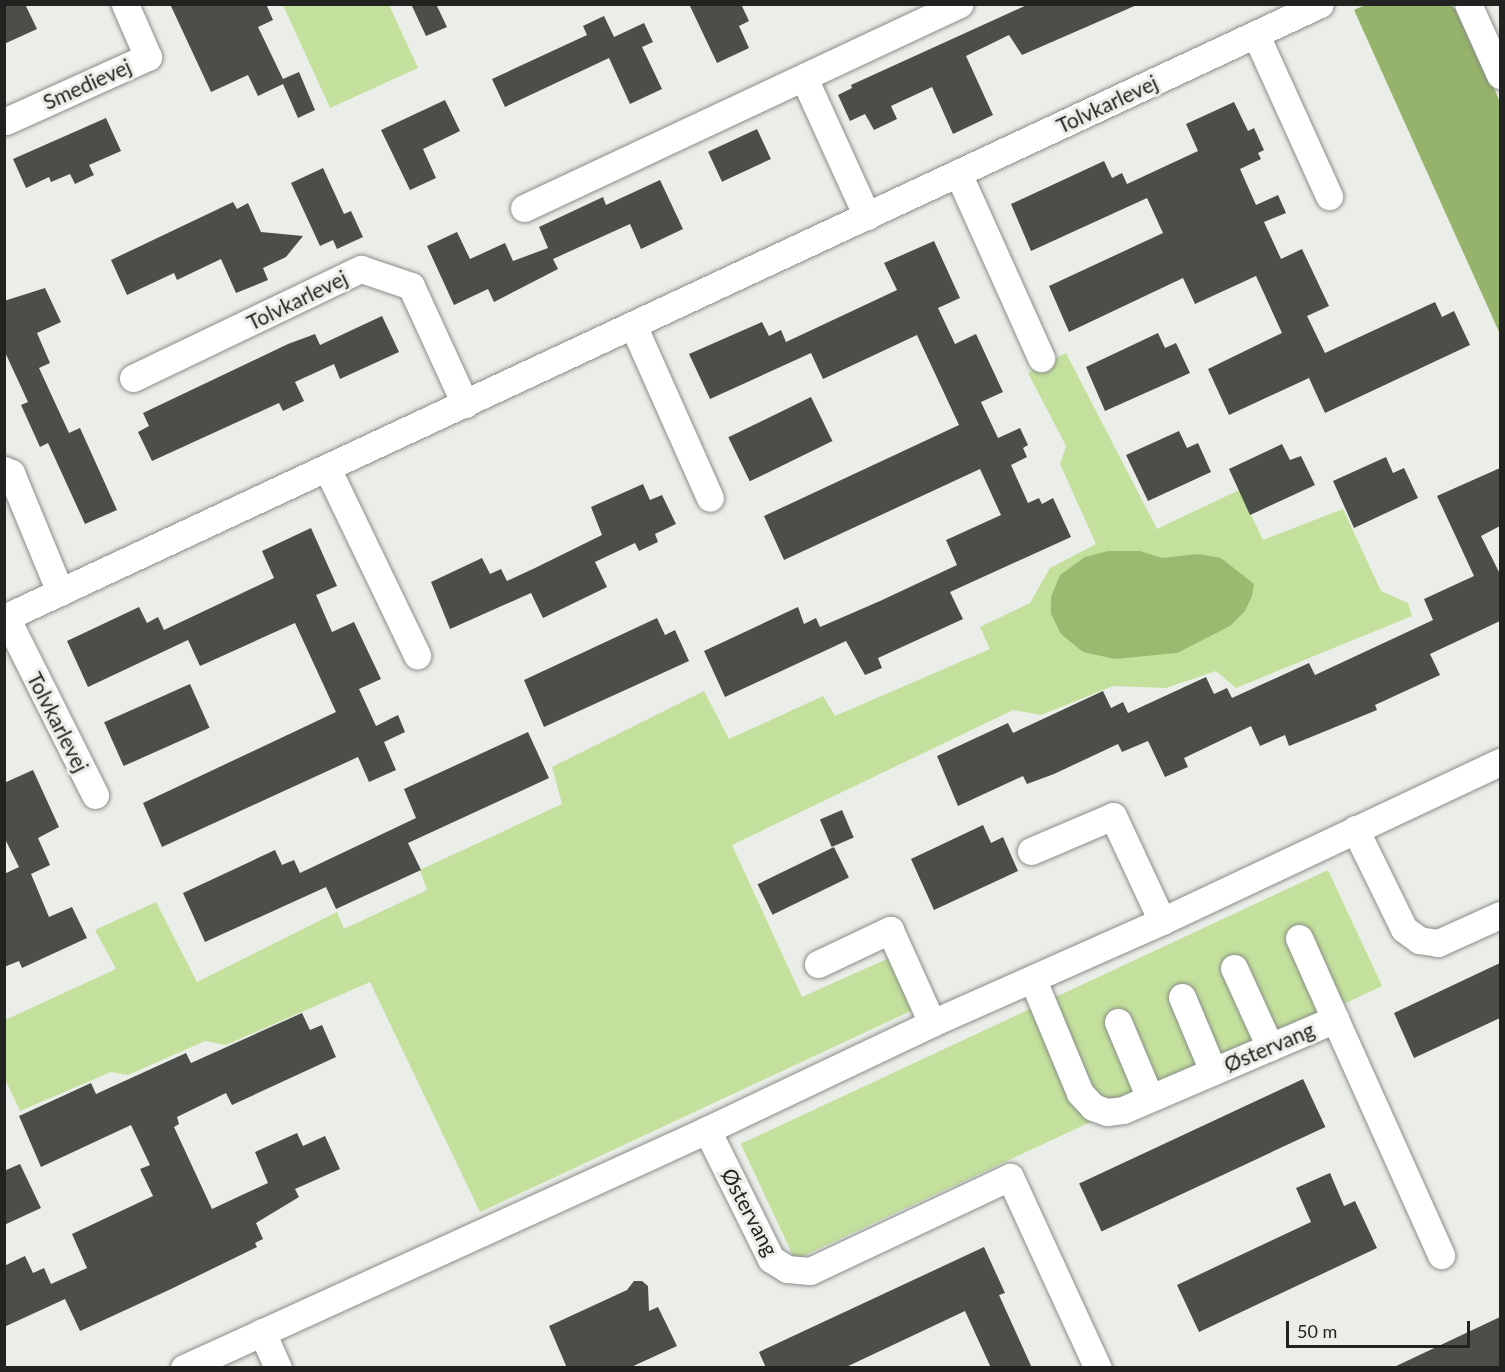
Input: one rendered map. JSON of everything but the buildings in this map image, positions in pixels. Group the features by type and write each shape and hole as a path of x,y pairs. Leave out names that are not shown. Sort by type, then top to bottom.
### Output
{"street":[{"name":"Smedievej","path":"6,121 148,57 125,4"},
{"path":"524,208 960,4"},
{"name":"Tolvkarlevej","path":"94,795 5,618 1320,4"},
{"path":"1468,4 1500,75"},
{"path":"1256,35 1329,196"},
{"path":"804,78 867,216"},
{"path":"958,173 1041,358"},
{"name":"Tolvkarlevej","path":"133,378 361,269 411,286 465,404"},
{"path":"633,325 710,498"},
{"path":"327,468 417,655"},
{"path":"4,470 11,473 60,592"},
{"path":"184,1368 707,1130 932,1023 1162,921 1500,762"},
{"path":"1031,850 1113,816 1162,921"},
{"path":"1355,829 1404,929 1419,940 1438,943 1500,915"},
{"path":"818,964 890,930 932,1023"},
{"path":"1299,938 1335,1018"},
{"path":"1234,968 1270,1047"},
{"name":"Østervang","path":"1033,980 1080,1093 1093,1107 1107,1112 1124,1110 1335,1018 1441,1255"},
{"path":"1182,997 1213,1071"},
{"path":"1118,1022 1149,1098"},
{"name":"Østervang","path":"707,1130 771,1259 787,1269 810,1271 1010,1177 1098,1368"},
{"path":"262,1332 278,1368"}],"shaded area":[{"path":"1448,4 1461,12 1500,102 1500,334 1354,10 1365,5"},
{"path":"283,5 389,5 418,68 330,108"},
{"path":"1066,353 1157,529 1239,490 1263,540 1343,509 1381,591 1408,603 1412,616 1236,688 1216,671 1166,688 1113,686 1041,715 1013,710 732,845 802,997 889,958 913,1010 480,1212 370,982 226,1045 205,1041 128,1075 111,1072 20,1111 5,1079 5,1020 116,969 95,930 156,902 197,982 337,912 344,929 427,890 420,870 562,804 552,767 704,691 729,739 823,696 835,716 990,649 980,627 1030,603 1050,568 1096,544 1060,464 1066,446 1028,373"},
{"path":"1108,551 1140,551 1162,558 1198,554 1221,558 1254,584 1252,596 1245,611 1230,626 1177,653 1115,659 1083,652 1061,634 1051,614 1051,597 1060,575 1085,557"},
{"path":"1328,870 1382,986 795,1260 741,1144"}]}
